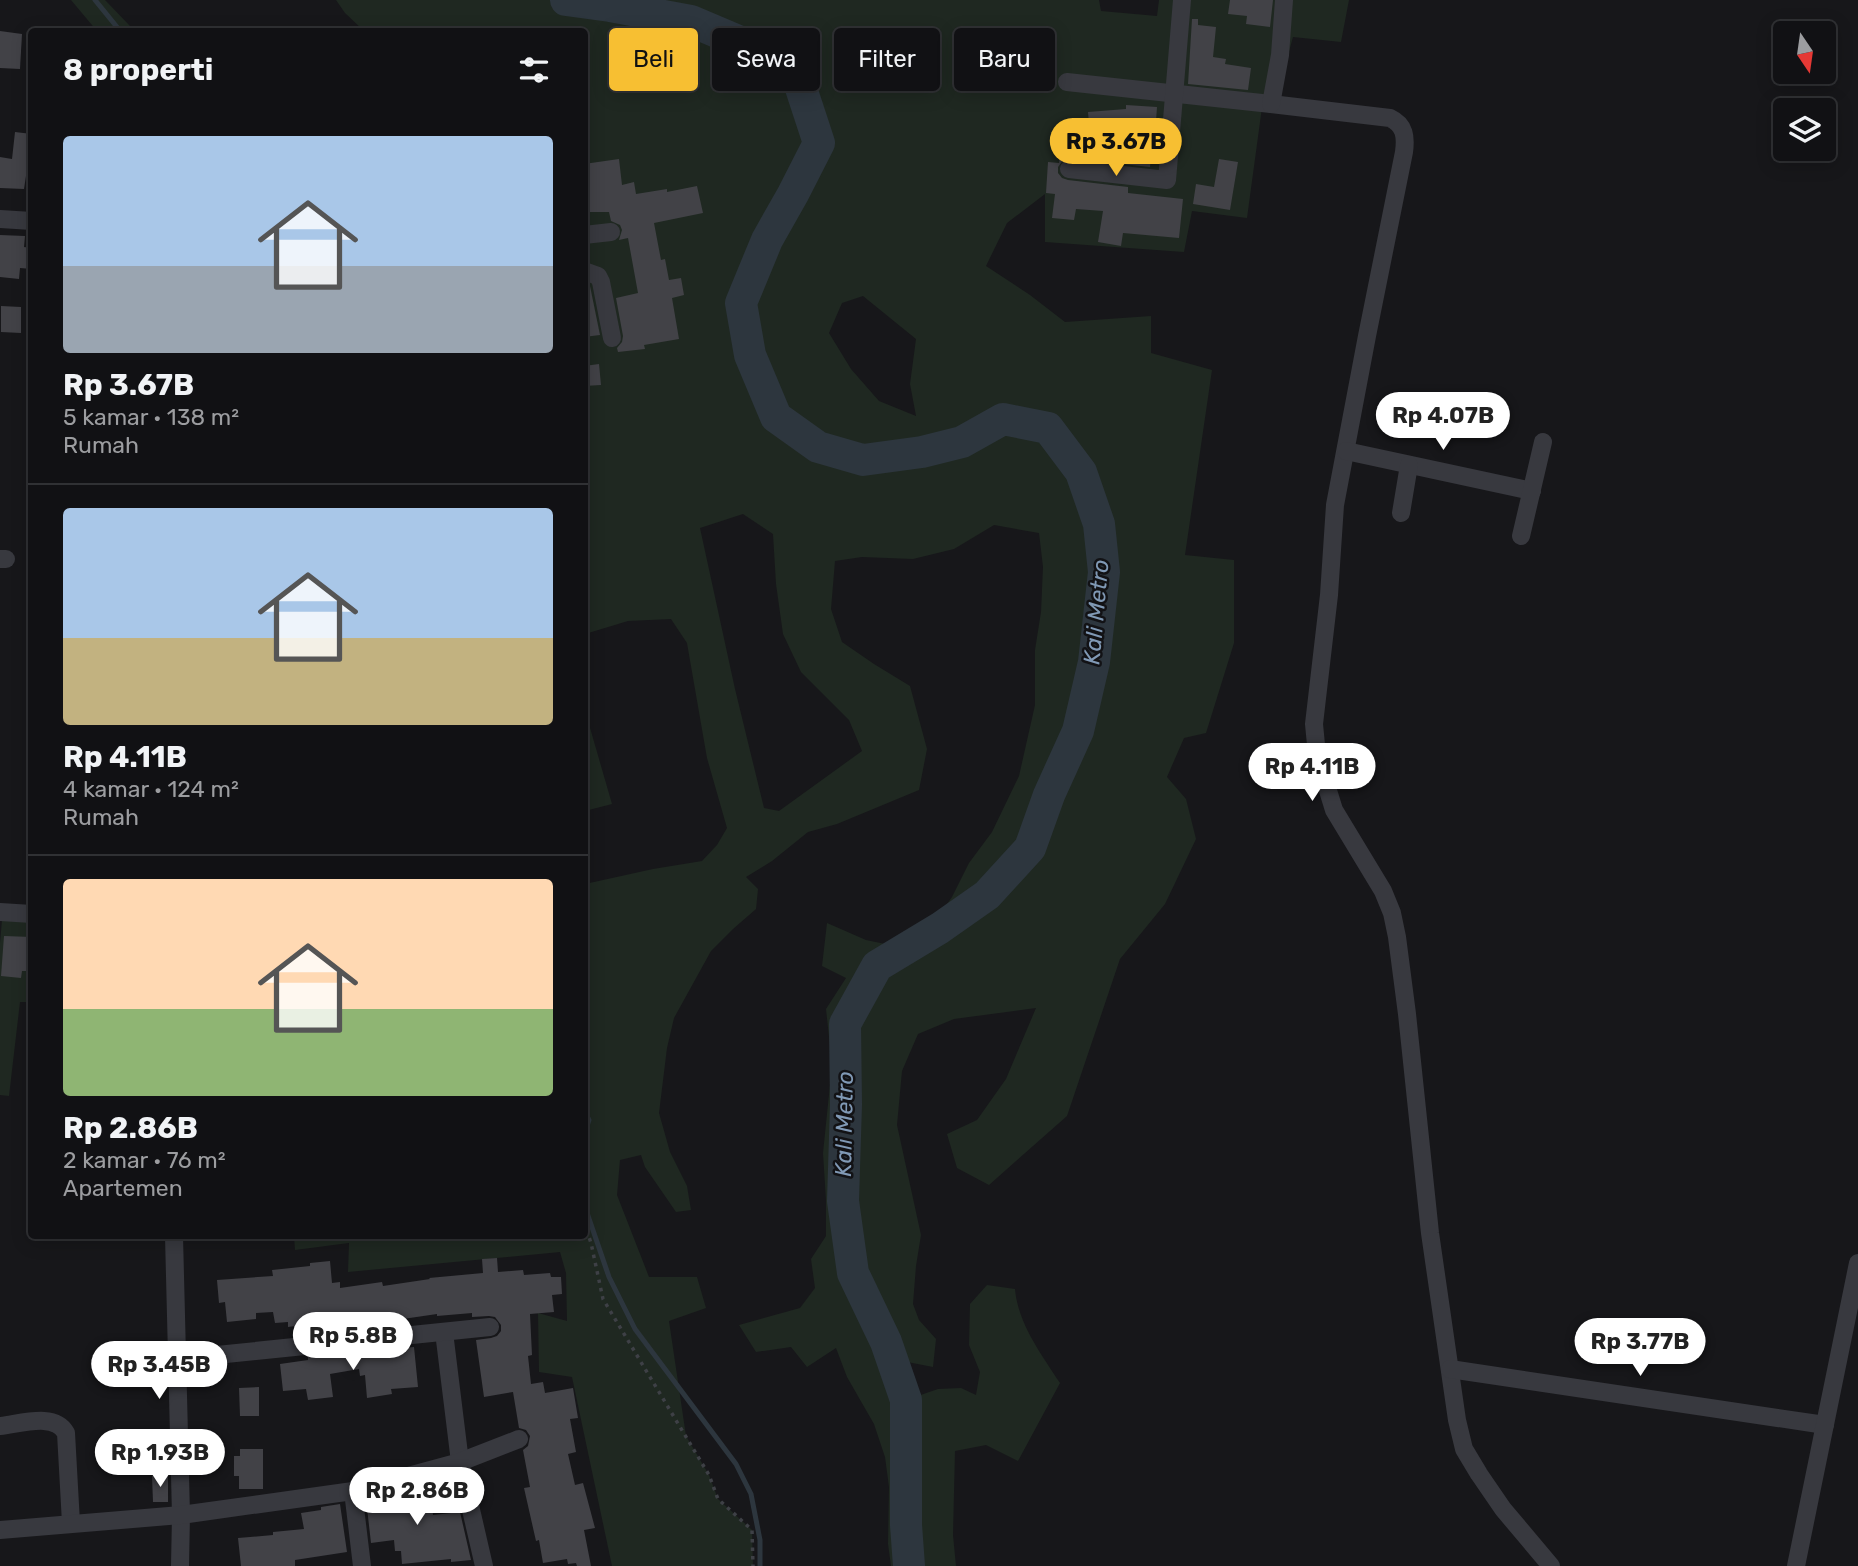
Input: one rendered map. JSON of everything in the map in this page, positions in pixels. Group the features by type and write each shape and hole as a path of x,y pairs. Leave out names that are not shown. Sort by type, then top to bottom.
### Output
{"street":[{"path":"1069,169 1167,180 1182,0"},
{"path":"1271,104 1280,55 1284,0"},
{"path":"1067,82 1390,118 1401,125 1405,136 1335,505 1329,595 1314,724 1317,755 1334,810 1383,891 1398,937 1430,1233 1457,1419 1464,1449 1503,1508 1550,1566"},
{"path":"0,219 28,221"},
{"path":"588,235 611,232"},
{"path":"588,272 598,276 601,282 612,338"},
{"path":"1521,536 1543,442"},
{"path":"1346,452 1532,491"},
{"path":"1401,513 1409,465"},
{"path":"0,912 28,914"},
{"path":"174,1239 180,1566"},
{"path":"1796,1566 1858,1262"},
{"path":"177,1359 490,1327"},
{"path":"444,1332 460,1462 478,1565"},
{"path":"1450,1369 1825,1424"},
{"path":"0,1426 50,1420 62,1425 66,1433 71,1523"},
{"path":"0,1530 181,1515 353,1491 460,1462 519,1439"},
{"path":"353,1491 362,1566"}],"path":[{"path":"588,1234 603,1299 709,1475 718,1499 752,1530 753,1566"}],"shaded area":[{"path":"71,0 105,0 131,28 94,28"},
{"path":"336,0 1099,0 1101,11 1157,16 1159,0 1349,0 1341,42 1293,37 1285,66 1263,100 1247,218 1192,211 1184,252 1045,242 1045,194 1007,223 986,266 1065,322 1151,316 1151,353 1212,370 1185,555 1234,560 1234,643 1206,733 1184,738 1167,777 1186,799 1196,839 1165,904 1120,959 1067,1116 989,1185 957,1168 947,1134 977,1120 1006,1079 1036,1008 954,1019 918,1034 902,1071 897,1125 921,1235 913,1304 919,1320 936,1339 933,1367 892,1359 906,1400 938,1389 961,1388 976,1395 980,1372 969,1345 970,1304 987,1285 1015,1289 1026,1327 1060,1383 1018,1461 986,1445 955,1451 953,1535 956,1566 891,1566 888,1544 889,1487 885,1457 874,1424 847,1377 836,1348 807,1367 791,1347 756,1352 739,1325 800,1308 815,1288 811,1259 826,1236 823,1153 832,1065 826,1009 846,978 822,966 827,923 866,940 895,946 925,935 952,897 969,863 992,832 1019,776 1035,705 1035,650 1041,612 1043,567 1039,533 994,525 954,549 913,559 862,557 835,561 831,609 842,642 910,686 927,749 919,790 837,824 808,832 772,861 746,877 758,889 756,909 711,951 674,1018 667,1048 659,1113 670,1152 687,1186 691,1210 676,1212 645,1167 641,1155 620,1160 617,1195 649,1277 697,1277 706,1308 669,1321 686,1436 709,1475 718,1499 752,1530 753,1566 612,1566 572,1377 539,1372 538,1313 567,1321 566,1273 560,1252 348,1272 349,1243 295,1250 294,1239 588,1239 588,883 702,861 717,845 727,828 707,758 687,643 671,619 628,621 588,633 588,28 361,28","holes":["863,296 916,339 910,384 916,416 879,401 851,369 829,333 842,303","743,514 773,534 783,634 801,672 849,720 862,751 779,811 764,808 700,528"]},
{"path":"588,721 612,804 588,810"},
{"path":"3,908 28,909 28,1002 20,1002 9,1096 0,1095 0,943"}],"building":[{"path":"1230,0 1273,0 1270,27 1246,24 1247,16 1228,14"},
{"path":"1192,19 1198,19 1198,25 1216,27 1213,57 1226,59 1225,64 1251,68 1248,90 1188,84"},
{"path":"0,31 22,34 20,69 0,68"},
{"path":"1126,105 1157,107 1150,167 1114,163 1117,138 1088,140 1086,159 1064,159 1058,167 1058,173 1068,180 1128,187 1128,193 1183,199 1179,238 1123,233 1121,246 1098,242 1103,211 1076,209 1074,220 1052,218 1055,194 1046,193 1048,162 1059,163 1061,143 1071,144 1073,123 1089,124 1088,112 1126,109"},
{"path":"15,132 28,134 28,176 24,189 0,188 0,157 12,159"},
{"path":"619,159 622,185 634,182 636,194 697,186 703,213 654,223 661,260 665,259 669,280 681,278 684,295 672,298 679,339 644,345 645,349 618,352 617,348 623,336 616,298 638,293 628,238 619,240 622,230 620,225 611,221 609,212 588,212 588,163"},
{"path":"1219,159 1238,162 1230,210 1193,204 1196,184 1214,187"},
{"path":"0,235 25,236 28,269 20,268 19,279 0,277"},
{"path":"588,286 590,286 600,335 588,336"},
{"path":"1,306 21,307 21,333 1,332"},
{"path":"599,364 601,385 588,386 588,365"},
{"path":"4,936 28,937 28,971 22,971 21,978 1,976"},
{"path":"497,1258 498,1272 523,1270 524,1275 550,1273 551,1277 561,1277 562,1294 552,1295 554,1312 530,1314 532,1355 528,1356 531,1384 543,1382 545,1393 573,1388 578,1418 570,1419 576,1452 568,1454 575,1485 583,1483 595,1528 584,1530 591,1566 568,1564 567,1559 543,1563 524,1488 530,1487 523,1450 528,1446 530,1436 526,1430 519,1428 513,1392 484,1397 476,1340 497,1336 501,1325 495,1317 472,1317 472,1313 437,1314 396,1320 397,1325 384,1326 383,1316 373,1319 372,1315 345,1319 347,1330 311,1334 310,1324 288,1327 288,1322 275,1323 273,1312 256,1313 256,1319 227,1322 225,1302 219,1303 217,1280 273,1276 272,1270 310,1266 310,1263 330,1261 332,1283 340,1282 340,1288 382,1282 383,1286 483,1273 482,1259"},
{"path":"414,1347 418,1387 391,1389 392,1394 367,1398 365,1375 360,1376 359,1369 330,1374 333,1397 308,1400 306,1389 283,1391 280,1364 308,1360 308,1357 314,1356"},
{"path":"259,1387 259,1416 240,1416 239,1388"},
{"path":"240,1449 263,1449 263,1489 239,1489 239,1476 234,1476 234,1456 240,1456"},
{"path":"152,1476 168,1476 168,1502 153,1502"},
{"path":"423,1484 424,1496 431,1495 433,1515 460,1512 471,1560 451,1562 451,1559 402,1564 401,1551 395,1551 394,1540 371,1543 366,1499"},
{"path":"340,1504 347,1552 295,1560 295,1566 241,1566 238,1538 304,1529 301,1513"}],"waterway":[{"path":"95,0 118,28"},
{"name":"Kali Metro","path":"566,0 691,21 757,49 799,82 819,143 767,240 741,303 750,355 776,417 818,447 863,460 922,452 962,442 1003,419 1048,428 1081,472 1099,524 1104,572 1094,662 1078,731 1049,795 1030,848 987,895 940,928 877,966 845,1024 843,1201 853,1273 886,1342 906,1400 906,1525 909,1566"},
{"path":"588,1118 588,1123"},
{"path":"588,1216 609,1277 635,1329 736,1464 751,1494 760,1540 760,1566"}]}
